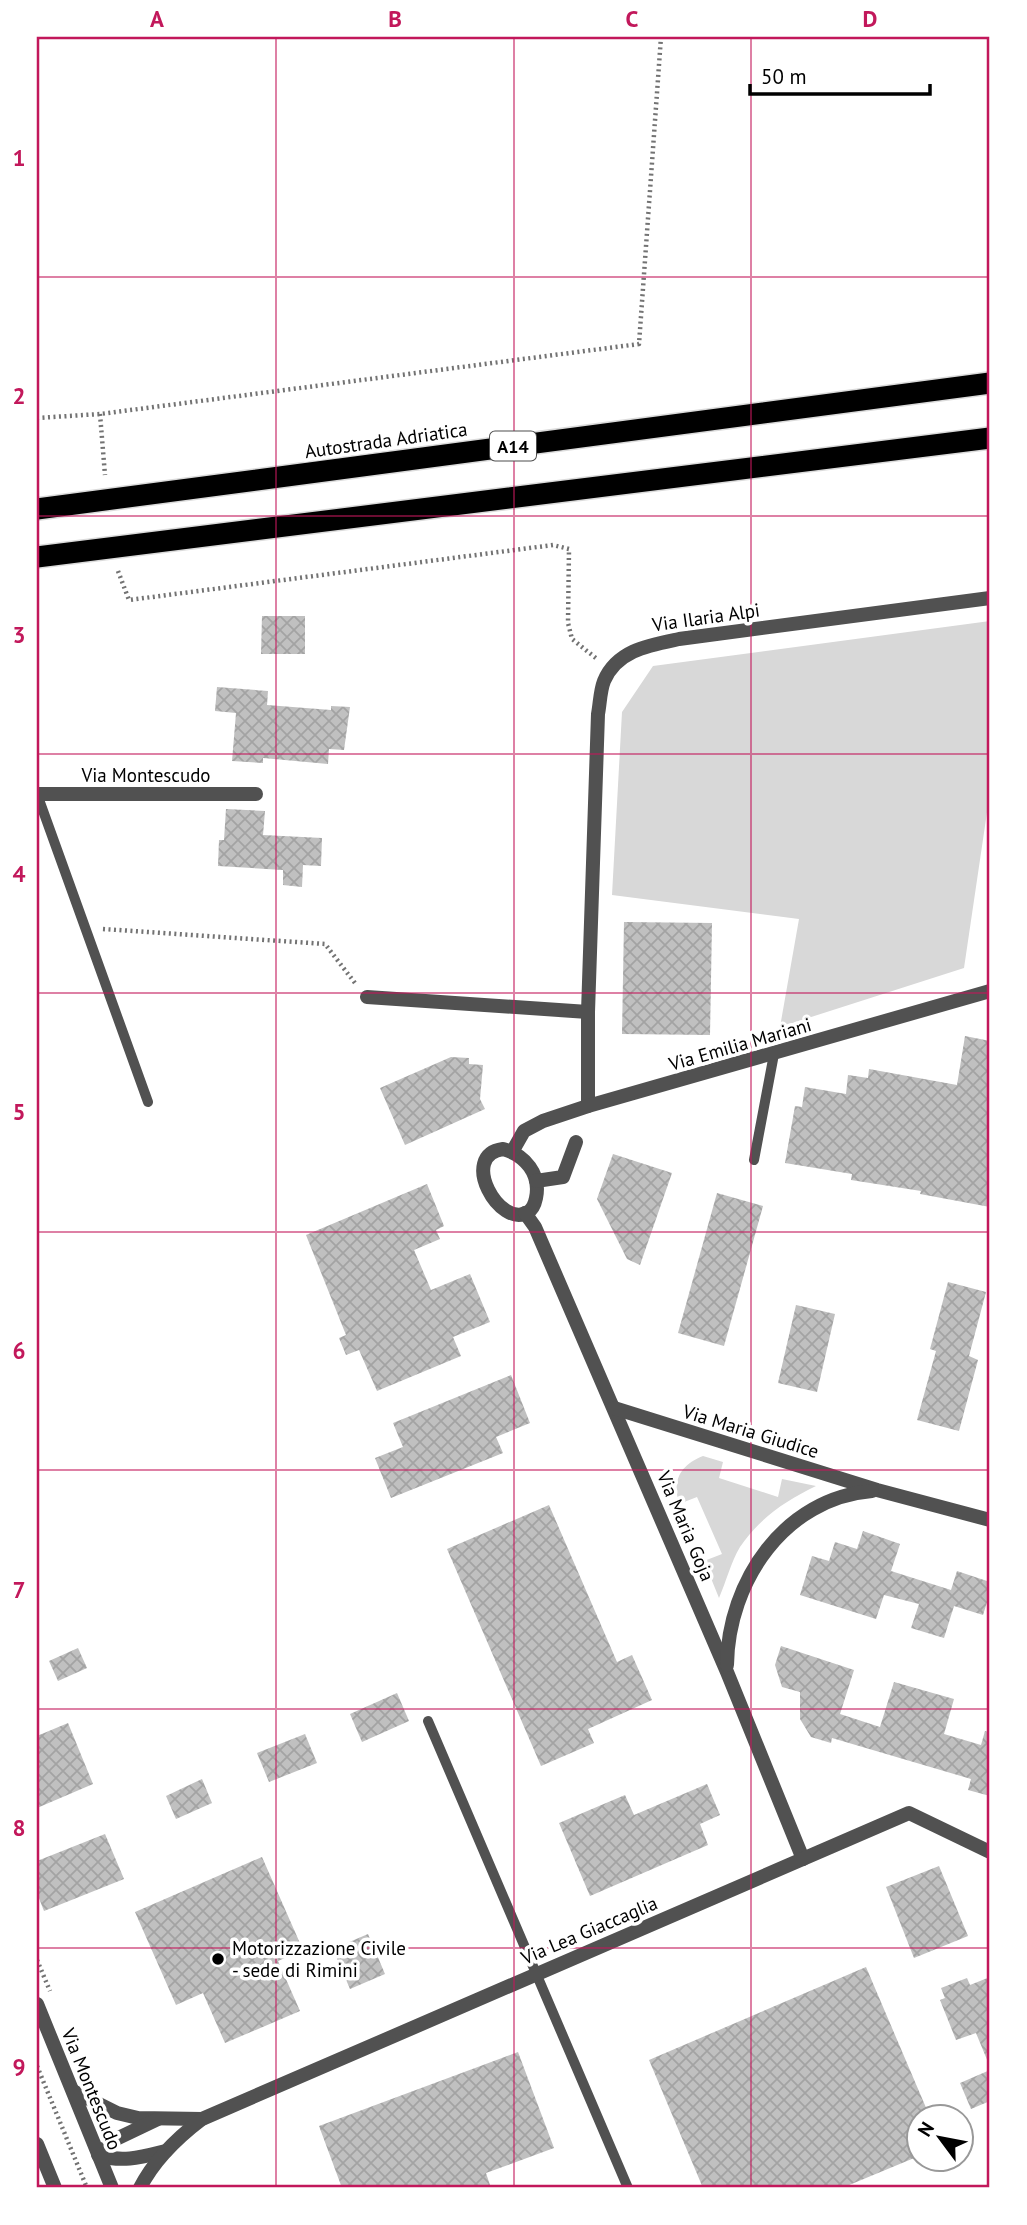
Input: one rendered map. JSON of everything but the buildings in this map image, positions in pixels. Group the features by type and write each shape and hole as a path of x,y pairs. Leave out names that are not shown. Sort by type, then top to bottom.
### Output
{"highway":[{"name":"Autostrada Adriatica","path":"37,509 990,383"},
{"path":"37,557 990,438"}],"street":[{"name":"Via Ilaria Alpi","path":"611,670 618,660 644,646 667,641 990,598"},
{"path":"588,1106 587,1012 598,714 604,681 611,670"},
{"name":"Via Montescudo","path":"37,794 256,794"},
{"name":"Via Emilia Mariani","path":"512,1152 524,1131 543,1121 990,991"},
{"path":"367,997 587,1012"},
{"path":"536,1181 563,1177 576,1142"},
{"path":"494,1150 512,1152 522,1158 536,1181 534,1204 525,1213 507,1211 497,1203 484,1181 483,1167 486,1158 494,1150"},
{"name":"Via Maria Goja","path":"525,1213 535,1227 614,1408 727,1672 803,1859"},
{"name":"Via Maria Giudice","path":"614,1408 877,1490 990,1520"},
{"name":"Via Maria Giudice","path":"727,1672 733,1619 753,1569 771,1544 793,1521 817,1506 857,1492 877,1490"},
{"name":"Via Lea Giaccaglia","path":"141,2188 148,2173 166,2151 202,2119 909,1813 990,1852"},
{"name":"Via Montescudo","path":"37,2004 112,2188"},
{"name":"Via Lea Giaccaglia","path":"73,2091 117,2113 158,2119 202,2119"},
{"name":"Via Lea Giaccaglia","path":"158,2119 114,2140 99,2155 112,2160 127,2160 166,2151"},
{"path":"37,2144 55,2188"}],"lane":[{"path":"37,794 148,1102"},
{"path":"754,1160 774,1055"},
{"path":"428,1721 628,2188"}],"path":[{"path":"37,418 100,414 639,344 661,37"},
{"path":"100,414 105,475"},
{"path":"118,571 129,600 553,545 569,549 568,623 572,639 611,670"},
{"path":"85,928 325,944 367,997"},
{"path":"37,1960 54,2001"},
{"path":"37,2067 87,2188"}],"shaded area":[{"path":"990,621 990,792 964,968 780,1027 799,919 612,895 622,712 653,666"},
{"path":"703,1456 723,1462 719,1478 778,1497 782,1479 816,1486 774,1511 756,1527 740,1547 719,1598 704,1561 722,1554 697,1497 679,1504 677,1495 680,1474 689,1464"}],"place":[{"name":"Motorizzazione Civile - sede di Rimini","path":"218,1959"}]}
